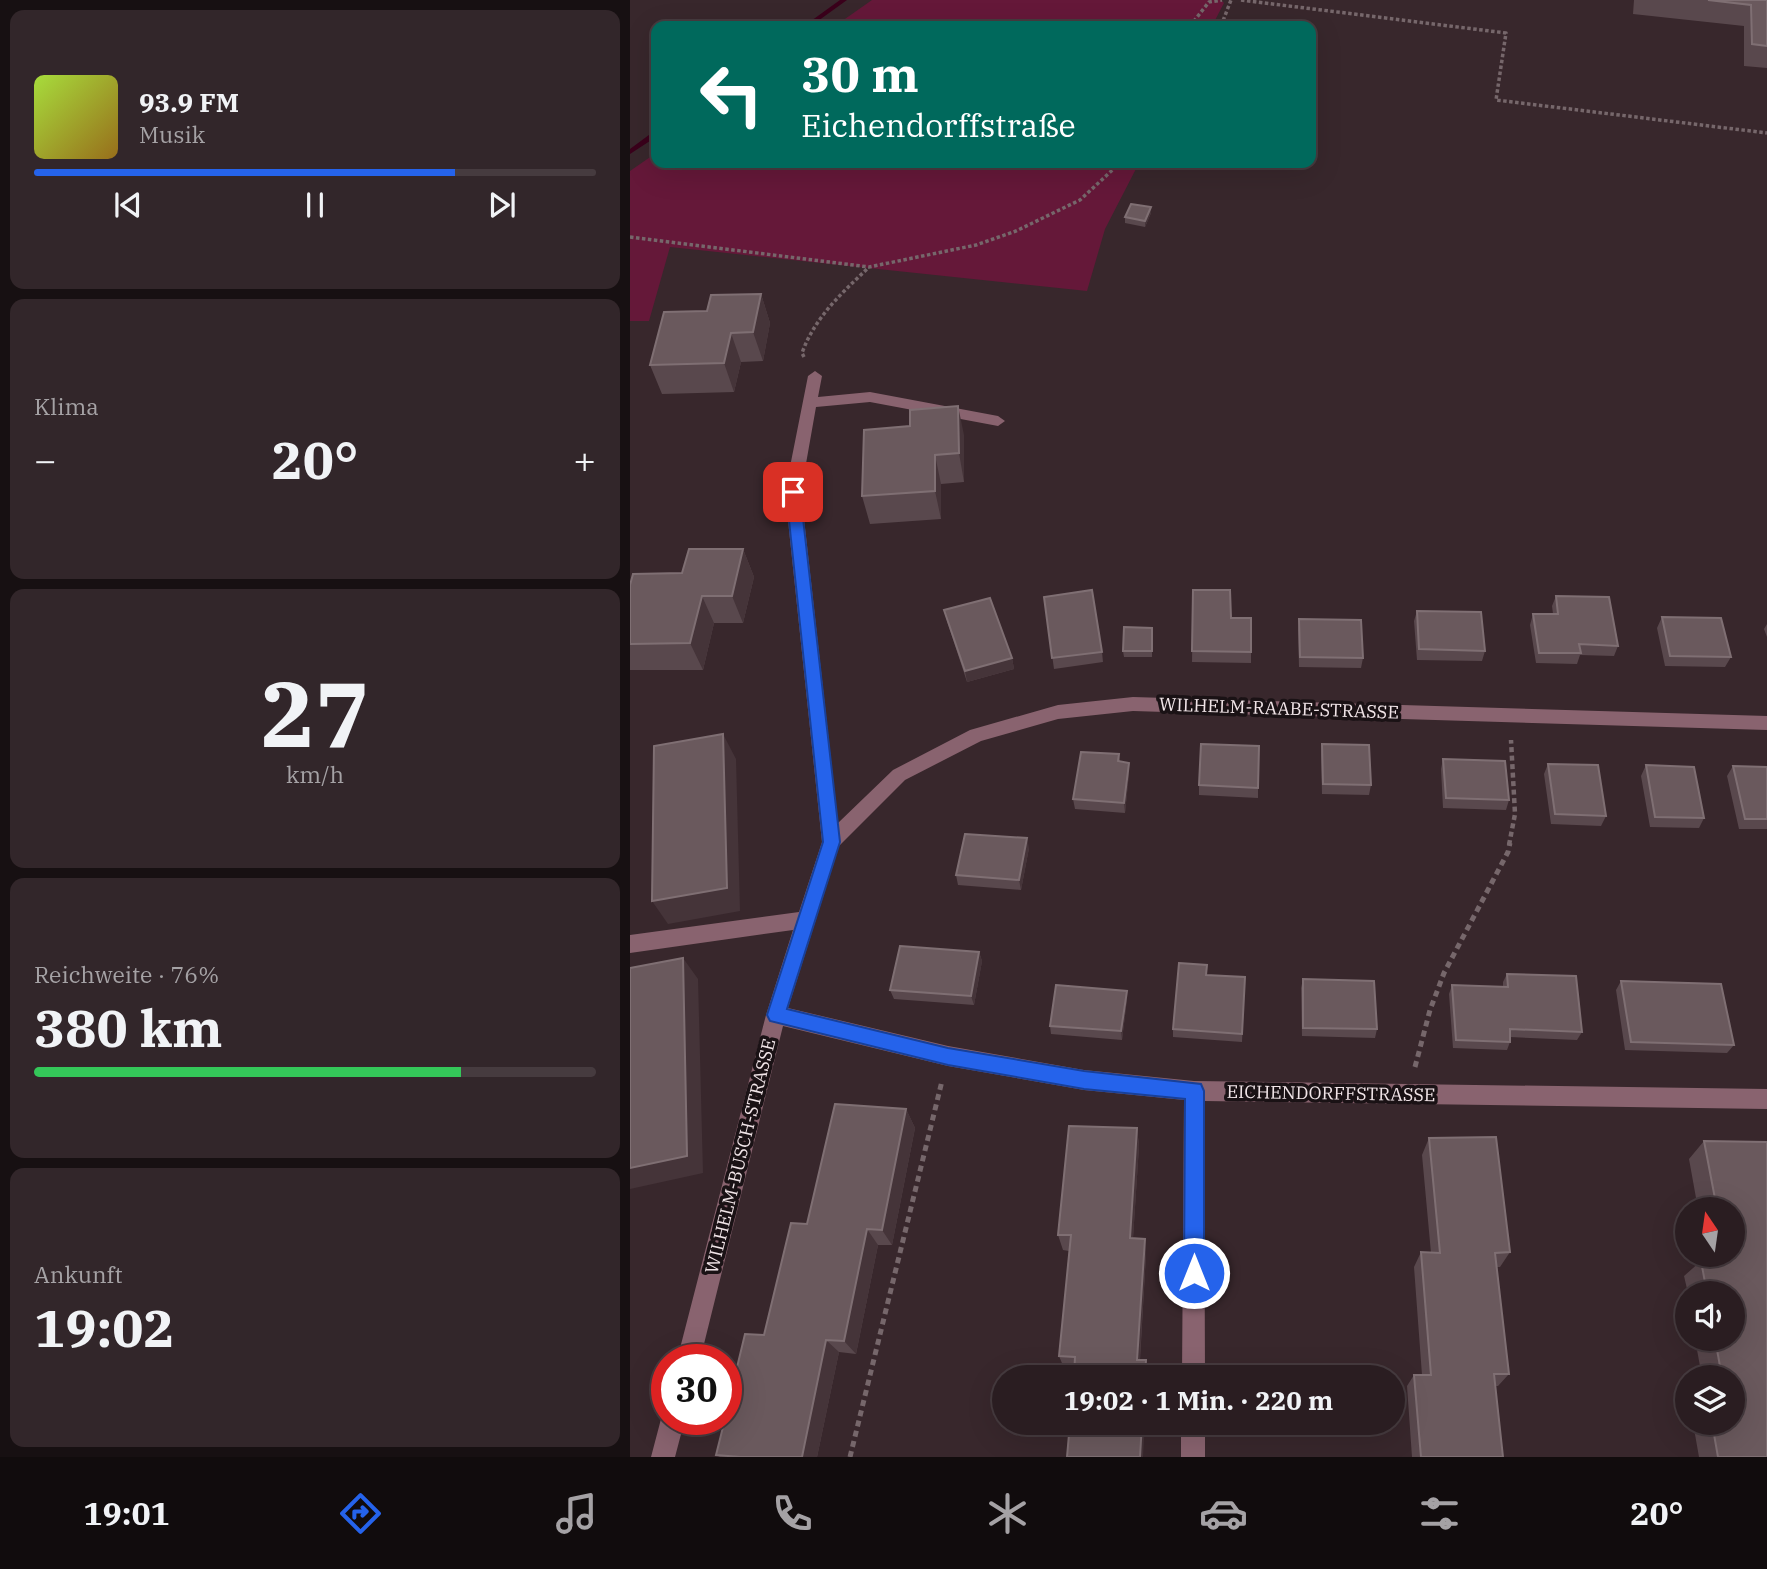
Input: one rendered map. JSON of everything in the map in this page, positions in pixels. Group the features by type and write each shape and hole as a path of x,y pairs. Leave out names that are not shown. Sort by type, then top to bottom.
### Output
{"street":[{"name":"WILHELM-BUSCH-STRASSE","path":"692,1344 776,1015 831,842 793,492 816,376"},
{"path":"810,403 870,397 998,421"},
{"name":"WILHELM-RAABE-STRASSE","path":"831,842 899,775 976,735 1058,712 1133,704 1767,723"},
{"path":"630,944 806,920"},
{"name":"EICHENDORFFSTRASSE","path":"776,1015 948,1056 1084,1080 1194,1091 1767,1099"},
{"path":"1194,1091 1194,1365"},
{"path":"663,1457 669,1435"},
{"path":"1193,1435 1193,1457"}],"path":[{"path":"1194,21 1209,2 1222,0"},
{"path":"1223,21 1231,0"},
{"path":"1241,0 1506,33 1496,100 1767,133"},
{"path":"630,237 869,267 976,245 1016,232 1080,200 1115,168"},
{"path":"816,376 802,353 807,338 817,320 869,267"},
{"path":"1409,1094 1430,1010 1444,973 1508,852 1516,814 1508,715"},
{"path":"849,1457 948,1056"}],"shaded area":[{"path":"872,0 1221,0 1224,3 1215,21 842,21"},
{"path":"651,156 651,168 1136,168 1105,229 1087,291 670,247 649,321 630,321 630,171"}],"building":[{"path":"1708,0 1767,0 1767,46 1752,44 1751,5"},
{"path":"1131,204 1151,207 1145,221 1125,217"},
{"path":"761,294 753,332 731,333 724,363 650,365 664,312 707,311 711,295"},
{"path":"958,406 959,453 935,455 935,491 862,496 864,430 910,426 910,410"},
{"path":"689,549 743,549 732,596 702,596 690,643 630,644 630,585 633,574 682,573"},
{"path":"1092,590 1102,652 1052,658 1044,597"},
{"path":"1193,590 1230,590 1231,618 1251,618 1251,652 1192,651"},
{"path":"1556,596 1609,597 1618,646 1579,644 1581,653 1539,653 1533,614 1558,614"},
{"path":"990,598 1012,658 965,671 944,610"},
{"path":"1417,611 1481,612 1485,651 1419,649"},
{"path":"1662,617 1721,618 1731,657 1670,656"},
{"path":"1299,619 1361,620 1363,658 1300,657"},
{"path":"1124,627 1152,628 1152,651 1123,651"},
{"path":"723,734 727,888 652,901 654,746"},
{"path":"1201,744 1259,746 1258,788 1199,785"},
{"path":"1322,744 1369,745 1371,785 1323,784"},
{"path":"1081,752 1119,754 1118,761 1129,763 1124,803 1073,799"},
{"path":"1443,759 1505,761 1509,800 1446,798"},
{"path":"1548,764 1598,765 1606,816 1555,814"},
{"path":"1646,765 1694,767 1704,818 1655,817"},
{"path":"1733,766 1767,767 1767,819 1745,819"},
{"path":"965,834 1027,838 1019,880 956,875"},
{"path":"900,946 979,952 971,996 890,990"},
{"path":"683,958 687,1156 630,1168 630,968"},
{"path":"1179,963 1207,965 1206,975 1245,977 1242,1034 1173,1029"},
{"path":"1507,974 1576,976 1582,1032 1510,1029 1510,1042 1456,1040 1452,985 1508,987"},
{"path":"1303,979 1374,981 1377,1029 1303,1028"},
{"path":"1621,981 1721,984 1734,1045 1631,1042"},
{"path":"1056,985 1127,991 1121,1031 1050,1026"},
{"path":"835,1104 906,1109 882,1230 867,1229 844,1341 826,1340 802,1457 716,1455 721,1435 742,1435 742,1346 745,1334 764,1335 791,1223 807,1224"},
{"path":"1069,1126 1137,1128 1130,1238 1145,1239 1137,1360 1146,1360 1146,1365 1075,1365 1075,1357 1059,1356 1071,1235 1058,1235"},
{"path":"1496,1137 1510,1252 1495,1253 1509,1374 1494,1374 1503,1457 1421,1457 1414,1375 1431,1375 1421,1252 1440,1253 1429,1138"},
{"path":"1704,1141 1767,1142 1767,1457 1718,1457 1714,1435 1745,1435 1745,1365 1720,1365 1717,1351 1745,1351 1745,1281 1705,1281 1702,1267 1745,1267 1745,1197 1715,1197"},
{"path":"1069,1435 1141,1435 1140,1457 1067,1457"}],"waterway":[{"path":"814,21 844,0"},
{"path":"630,152 651,137"}],"route":[{"path":"793,492 831,842 776,1015 948,1056 1084,1080 1194,1091 1194,1273"}]}
